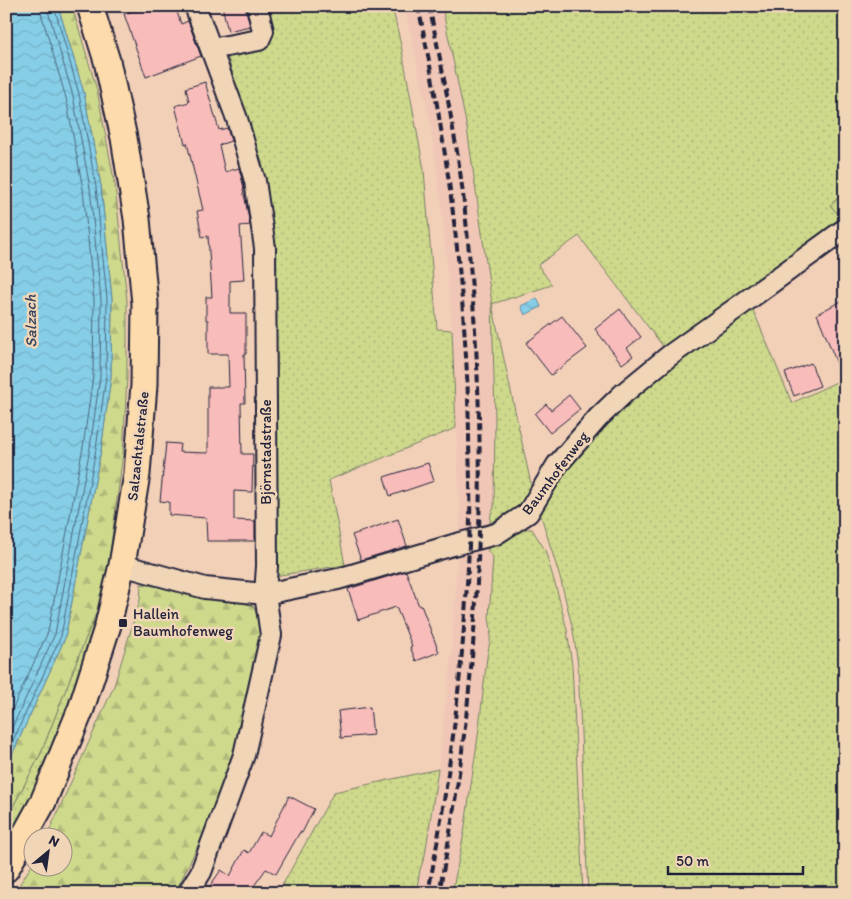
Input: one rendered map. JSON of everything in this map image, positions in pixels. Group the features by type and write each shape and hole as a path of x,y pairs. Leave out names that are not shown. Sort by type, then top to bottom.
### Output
{"main road":[{"name":"Salzachtalstraße","path":"6,869 43,802 81,709 108,625 122,565 138,464 144,385 145,304 137,219 124,138 107,61 90,6"}],"street":[{"name":"Björnstadstraße","path":"188,893 201,872 244,755 271,634 265,594 267,566 265,248 255,181 237,119 195,6"},
{"path":"211,49 259,40 263,30 257,6"},
{"name":"Baumhofenweg","path":"122,565 204,588 265,594 338,579 496,534 528,513 557,465 598,418 624,393 669,356 845,228"}],"shaded area":[{"path":"404,6 442,6 467,128 492,304 495,417 494,508 490,513 488,551 493,557 489,618 491,629 464,833 452,893 416,893 425,855 438,769 451,658 460,516 452,330 443,221 430,121"}],"green space":[{"path":"58,6 72,6 97,90 115,185 127,300 127,377 123,454 105,592 41,753 6,820 6,768 65,638 101,450 111,377 112,299 101,186 84,93"},
{"path":"262,6 392,6 424,170 437,329 452,330 456,428 329,480 345,565 274,576 259,168 227,54 270,42"},
{"path":"442,6 845,6 845,192 830,205 845,222 665,349 579,236 538,265 552,285 492,304 467,128"},
{"path":"845,192 845,222 830,205"},
{"path":"492,304 532,489 522,504 511,513 490,523 491,513 494,508 495,417"},
{"path":"751,305 792,403 845,378 845,893 588,893 578,665 573,630 561,581 539,509 563,471 603,419"},
{"path":"523,529 532,529 545,550 567,630 572,665 583,893 452,893 464,833 490,641 491,629 489,618 493,557 488,552 488,545"},
{"path":"141,584 226,597 253,606 260,622 263,643 234,761 205,831 175,893 14,893 25,876 72,876 72,826 51,826 114,686 140,600"},
{"path":"105,592 59,740 6,850 6,820 41,753"},
{"path":"438,769 425,855 416,893 278,893 334,792"}],"water":[{"name":"Salzach","path":"6,6 58,6 84,93 101,186 112,299 111,377 101,450 65,638 6,768"},
{"path":"537,298 541,307 525,315 521,306"}],"building":[{"path":"148,6 175,6 181,24 188,21 201,56 146,77 124,14"},
{"path":"222,6 245,6 250,26 228,31"},
{"path":"205,82 219,130 227,128 231,141 219,145 225,172 239,168 250,225 240,226 244,280 230,281 230,313 246,313 246,354 244,354 245,403 241,403 242,454 253,454 252,492 234,491 234,520 255,521 255,541 207,541 206,518 169,515 169,502 160,501 166,443 180,444 179,452 208,453 208,387 229,387 228,354 208,354 206,297 212,297 208,236 202,237 197,211 203,210 187,143 185,144 175,106 189,102 186,88"},
{"path":"845,299 845,381 844,381 817,314"},
{"path":"620,309 641,337 627,348 633,356 622,364 595,329"},
{"path":"562,316 587,348 551,375 526,343"},
{"path":"811,363 820,386 794,396 785,373"},
{"path":"569,395 580,409 550,433 535,414 546,404 551,410"},
{"path":"428,463 434,481 390,496 384,477"},
{"path":"398,519 407,546 361,560 352,535"},
{"path":"406,571 439,652 416,661 396,607 358,620 348,589"},
{"path":"370,707 373,735 341,738 338,711"},
{"path":"289,796 314,809 302,833 300,832 276,874 266,869 249,893 205,893 221,870 230,876 244,850 249,853 261,832 269,836"}],"railway":[{"path":"418,6 429,59 454,218 464,325 470,497 468,566 457,706 437,846 428,893"},
{"path":"429,6 460,169 465,209 477,366 479,441 479,517 471,668 463,743 439,893"}],"place":[{"name":"Hallein Baumhofenweg","path":"123,623"}]}
